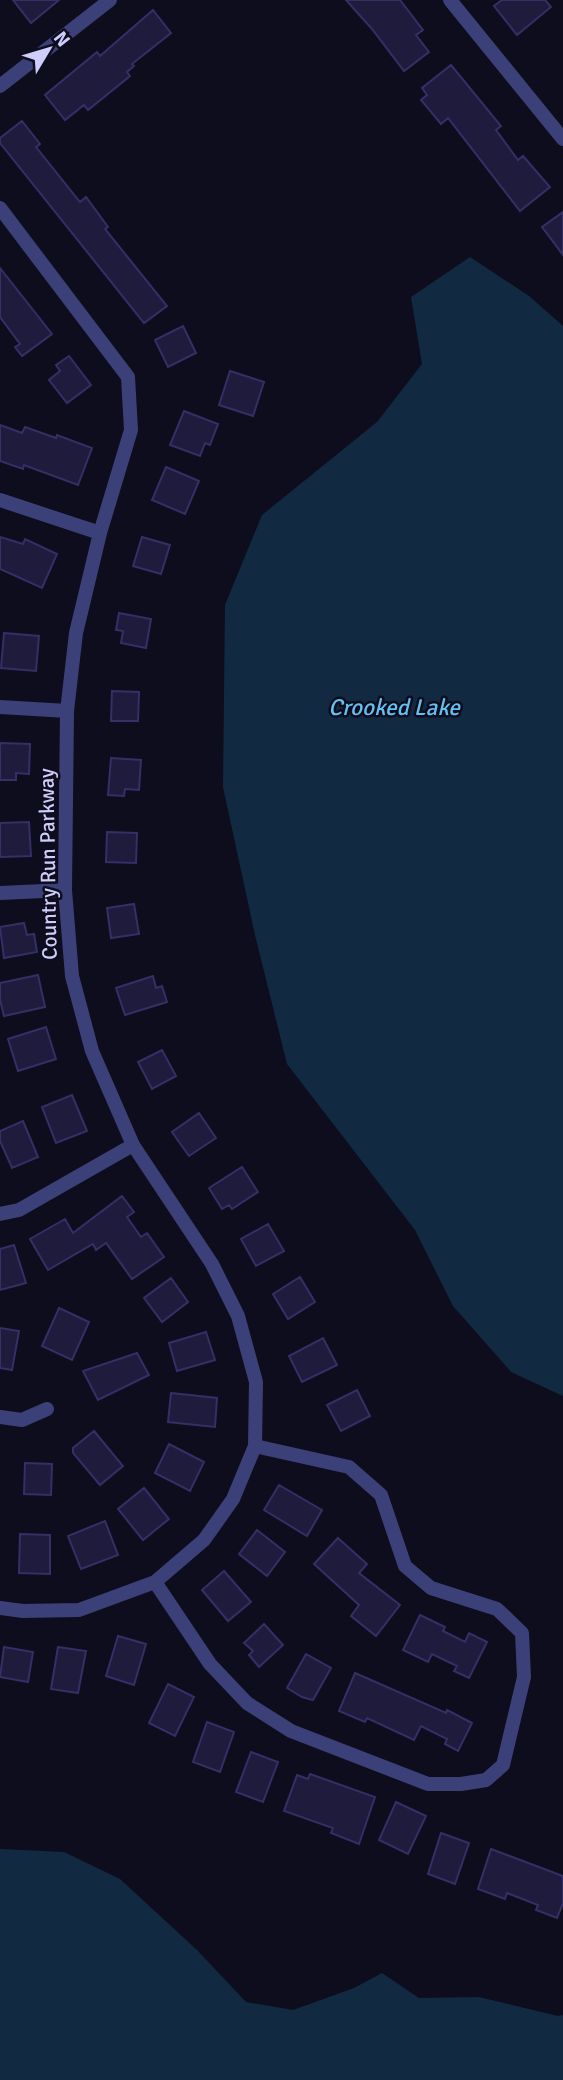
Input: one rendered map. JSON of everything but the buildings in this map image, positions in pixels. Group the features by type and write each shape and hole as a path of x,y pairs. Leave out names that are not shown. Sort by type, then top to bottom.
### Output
{"street":[{"path":"0,86 110,0"},
{"path":"453,1 563,139"},
{"name":"Country Run Parkway","path":"0,208 128,377 131,430 100,533 76,633 67,710 65,890 72,976 92,1051 133,1145 212,1264 238,1316 256,1382 255,1446 233,1499 204,1540 155,1582 79,1610 23,1611 0,1608"},
{"path":"0,500 100,533"},
{"path":"0,707 67,710"},
{"path":"0,892 65,890"},
{"path":"0,1214 19,1210 133,1145"},
{"path":"0,1417 22,1420 47,1409"},
{"path":"155,1582 210,1664 247,1703 290,1731 428,1784 461,1784 486,1780 503,1765 524,1677 522,1633 497,1609 431,1588 405,1566 381,1495 349,1466 255,1446"}],"water":[{"name":"Crooked Lake","path":"470,257 529,296 563,326 563,1396 511,1372 453,1306 415,1230 287,1064 255,935 223,787 225,605 262,515 377,422 422,364 411,297"},
{"path":"0,1849 64,1852 120,1879 197,1950 246,2002 293,2010 354,1988 382,1973 419,1998 479,1997 563,2015 563,2080 0,2080"}]}
